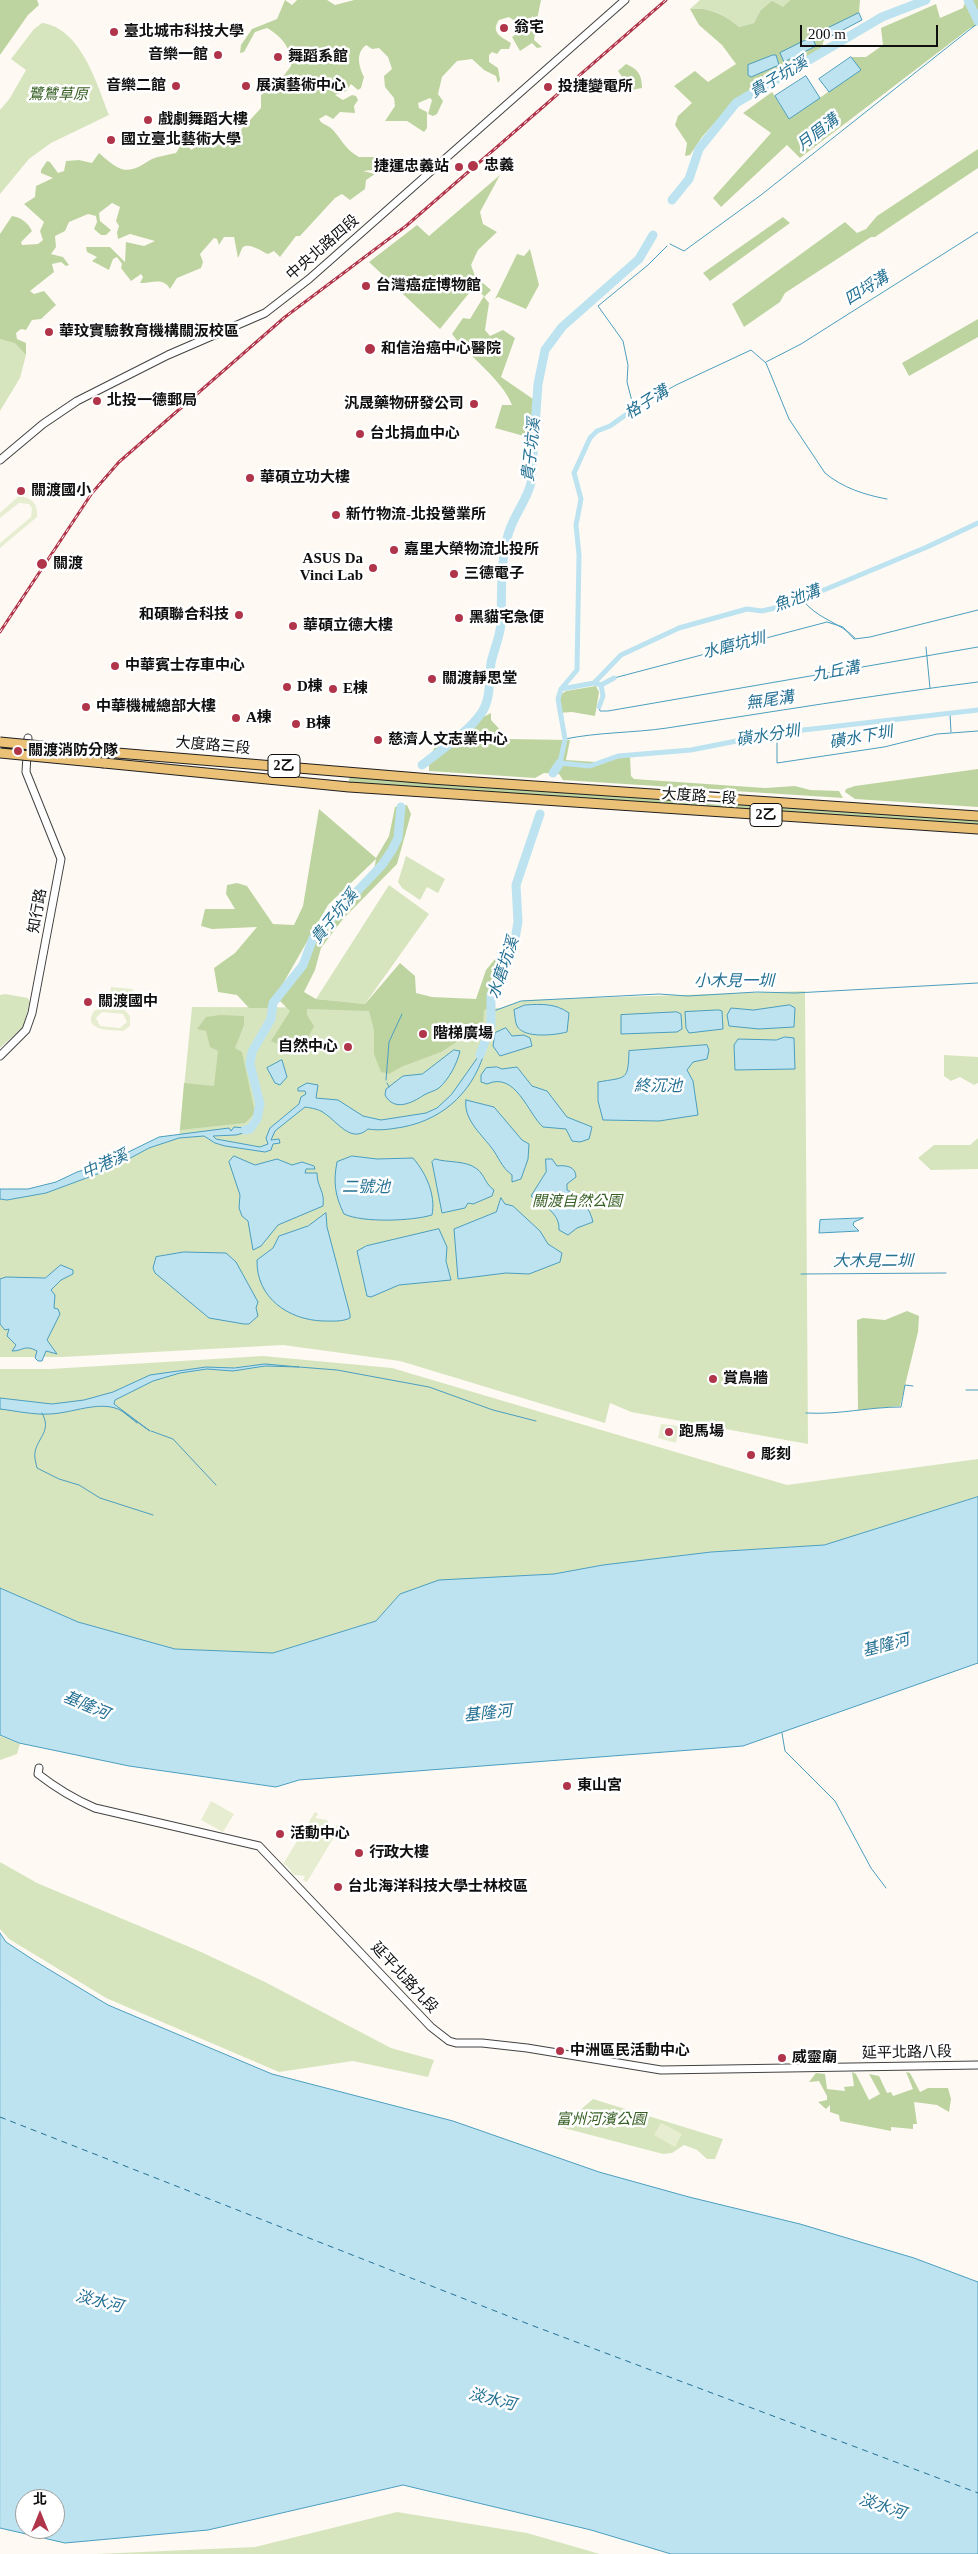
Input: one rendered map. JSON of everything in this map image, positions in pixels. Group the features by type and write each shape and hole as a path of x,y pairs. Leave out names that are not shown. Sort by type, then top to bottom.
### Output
{"main road":[{"name":"大度路三段","path":"0,742 424,778"},
{"name":"大度路三段","path":"0,753 418,792"},
{"name":"大度路二段","path":"424,778 978,816"},
{"name":"大度路二段","path":"418,792 978,829"}],"street":[{"name":"中央北路四段","path":"0,460 43,424 77,401 168,355 273,308 309,280 625,0"},
{"name":"知行路","path":"0,1056 26,1030 32,1013 61,859 26,772 28,738"},
{"name":"延平北路九段","path":"39,1768 38,1774 48,1783 95,1808 259,1846 431,2027 449,2041 527,2048 661,2070 734,2067 806,2068"},
{"name":"延平北路八段","path":"806,2068 978,2065"}],"green space":[{"path":"0,0 37,0 39,5 28,15 0,55"},
{"path":"285,0 292,5 297,0 327,0 335,5 354,0 541,0 537,20 532,16 531,22 536,27 534,40 542,47 537,48 532,43 520,51 512,37 524,29 527,23 522,19 513,20 509,17 499,20 496,31 501,37 511,43 509,49 501,49 497,54 492,52 489,55 489,62 498,68 500,80 498,83 496,76 484,70 472,59 457,61 442,77 438,94 443,101 437,114 433,116 428,114 432,100 430,98 418,103 419,108 427,112 427,128 424,132 407,121 385,121 395,106 394,98 385,87 384,76 392,69 388,57 379,48 372,49 366,45 359,56 364,77 361,88 358,90 351,84 346,91 335,95 343,100 352,95 356,96 358,100 354,106 355,113 340,112 333,119 326,115 319,119 332,129 354,154 359,157 379,157 384,165 382,169 363,171 375,174 366,180 365,189 350,200 342,194 335,198 300,236 296,236 280,257 274,251 268,254 246,246 242,248 238,258 234,237 224,237 219,245 217,239 214,238 200,254 203,262 201,268 177,278 170,289 167,285 160,282 140,283 143,277 141,274 131,281 121,268 122,264 117,257 113,259 109,270 92,261 97,257 87,252 86,247 110,247 125,262 126,242 144,246 155,241 130,234 118,239 117,232 119,226 116,221 120,207 112,203 99,213 100,221 111,230 106,235 101,235 94,229 97,222 96,216 88,214 69,222 65,231 55,236 56,247 51,254 63,257 69,265 66,266 61,262 52,264 54,272 30,291 34,294 44,291 56,305 41,319 32,320 26,330 21,329 16,333 17,339 26,343 26,355 15,343 0,339 0,234 12,216 24,221 32,231 21,242 22,245 38,244 43,240 40,231 44,222 24,204 35,197 36,186 53,178 41,173 47,161 50,162 58,173 64,171 66,161 79,160 92,163 99,153 116,166 123,170 128,170 137,168 155,158 176,153 181,145 182,136 191,150 213,137 230,136 239,132 261,108 261,95 279,82 291,66 290,54 285,43 267,28 255,32 244,52 240,53 241,45 252,29 277,19"},
{"path":"700,0 790,0 784,7 760,11 754,23 739,27 716,12 697,8 690,9"},
{"path":"790,0 860,0 859,13 821,32 824,40 820,52 735,100 702,137 690,155 685,156 687,143 675,125 678,116 692,103 674,86 695,71 708,82 736,64 722,45 699,25 690,9 696,8 716,12 739,27 754,23 760,11 772,1 783,7"},
{"path":"966,0 978,0 978,25 970,28 800,158 787,145 721,207 713,198 771,133 743,113 772,92 789,119 860,70 851,57 866,57 883,45 881,28 936,4 940,18 963,8"},
{"name":"鷺鷥草原","path":"42,23 56,27 77,46 93,74 109,115 51,143 29,159 0,194 0,110 10,98 26,70 11,59 34,29"},
{"path":"626,64 634,68 638,73 642,88 632,90 618,71"},
{"path":"978,149 978,168 875,237 871,237 785,293 780,302 744,327 732,304 845,222 857,233 866,229 877,216"},
{"path":"500,175 480,212 483,224 497,232 478,250 471,265 475,276 491,290 484,297 489,303 485,330 490,336 503,330 515,338 501,377 533,399 531,438 495,428 502,405 512,405 501,386 452,334 463,318 470,319 484,296 474,287 440,329 369,262 417,225 429,236"},
{"path":"783,217 790,223 710,281 703,273"},
{"path":"530,249 539,285 526,309 498,297 495,299 517,254 524,256"},
{"path":"978,319 978,337 909,376 902,363"},
{"path":"0,339 15,342 26,355 20,378 0,411"},
{"path":"23,492 25,495 23,497 30,499 34,504 37,510 37,517 0,548 0,543 31,517 32,508 29,504 19,503 0,518 0,513"},
{"path":"596,686 599,692 595,716 572,712 558,713 557,697 566,691"},
{"path":"491,713 491,720 509,739 570,740 566,760 596,762 624,754 630,757 631,776 634,779 765,788 795,786 810,790 839,791 843,798 563,780 559,774 544,773 535,778 429,771 429,761 435,746 468,731 483,717"},
{"path":"978,769 978,807 855,799 845,792 846,789 855,786"},
{"path":"350,777 978,820 978,826 348,783"},
{"path":"407,805 411,814 397,864 343,919 321,948 315,970 304,992 316,999 365,1004 400,963 415,976 416,993 432,997 476,999 486,970 495,959 502,961 489,992 489,1009 484,1010 483,1025 441,1052 401,1067 389,1074 381,1072 374,1054 374,1030 369,1011 307,1009 307,1015 314,1026 305,1043 286,1054 283,1046 271,1041 290,1011 279,1000 306,963 318,938 344,906 372,881 376,859 328,905 269,1008 249,1008 237,995 218,992 214,968 235,953 257,927 212,929 201,926 205,909 235,909 226,894 227,885 237,883 247,886 273,924 294,925 303,906 319,809 376,858 389,836 395,807"},
{"path":"406,856 445,879 438,893 427,887 420,900 402,888 398,882"},
{"path":"389,885 429,914 365,1004 316,999"},
{"path":"111,987 133,989 130,1009 108,1007"},
{"name":"關渡自然公園","path":"805,991 808,1444 631,1412 610,1403 605,1423 400,1361 283,1345 62,1357 0,1357 0,1199 7,1200 46,1193 108,1170 149,1148 179,1138 192,1007 500,1008 525,1000"},
{"path":"5,994 28,998 30,1002 23,1027 0,1048 0,995"},
{"path":"101,1007 125,1010 130,1016 130,1026 123,1031 105,1030 94,1026 91,1018 94,1011","holes":["102,1012 123,1014 127,1022 120,1028 100,1026 96,1018"]},
{"path":"220,1015 244,1016 244,1025 235,1048 242,1052 255,1113 245,1123 180,1130 184,1083 214,1086 218,1051 210,1047 206,1031 197,1029 206,1017"},
{"path":"944,1055 978,1057 978,1083 974,1085 960,1077 951,1081 944,1076"},
{"path":"978,1138 978,1169 931,1170 918,1158 934,1145 970,1145"},
{"path":"907,1311 919,1316 918,1332 900,1406 858,1410 857,1320 863,1318 885,1320"},
{"path":"263,1356 392,1368 787,1485 978,1459 978,1497 824,1545 711,1552 603,1565 554,1574 502,1578 400,1594 376,1621 273,1653 175,1649 78,1622 0,1588 0,1369 50,1369"},
{"name":"跑馬場","path":"661,1424 679,1426 676,1443 658,1438"},
{"path":"0,1736 20,1744 17,1754 0,1760"},
{"path":"211,1801 234,1814 223,1832 201,1820"},
{"path":"315,1812 318,1814 315,1818 327,1820 333,1829 337,1825 340,1827 307,1882 303,1880 305,1876 294,1875 283,1864"},
{"path":"0,1862 37,1883 199,1951 265,1982 391,2048 434,2060 428,2077 353,2061 279,2072 106,1998 9,1939 0,1929"},
{"path":"852,2072 856,2074 869,2100 880,2094 869,2074 879,2076 887,2093 891,2092 893,2096 913,2089 906,2072 910,2073 920,2092 928,2088 948,2088 951,2099 949,2112 937,2105 914,2102 917,2124 913,2124 913,2129 891,2127 891,2131 840,2121 839,2115 830,2112 830,2105 826,2109 818,2102 827,2100 827,2096 819,2081 809,2082 816,2073 825,2074 827,2089 845,2091 844,2087 854,2086"},
{"name":"富州河濱公園","path":"593,2099 723,2139 715,2159 707,2159 697,2150 684,2145 672,2153 663,2154 560,2127"},
{"path":"661,2123 682,2134 675,2147 654,2135"},
{"path":"397,2512 527,2533 600,2554 96,2554 255,2547"}],"water":[{"path":"859,13 862,20 824,40 820,32"},
{"path":"812,37 816,46 784,62 780,53"},
{"path":"776,55 779,65 751,77 748,75 748,65"},
{"path":"851,57 861,70 829,92 819,79"},
{"path":"806,76 820,98 789,119 775,96"},
{"path":"542,1004 553,1006 569,1013 567,1032 540,1035 526,1033 521,1030 516,1024 514,1010 525,1005"},
{"path":"790,1005 795,1008 794,1027 759,1029 729,1026 727,1015 731,1008 753,1010"},
{"path":"722,1011 723,1029 689,1033 686,1028 685,1012"},
{"path":"677,1012 681,1014 682,1029 677,1032 621,1034 621,1015"},
{"path":"506,1028 512,1036 524,1035 530,1038 532,1046 500,1056 493,1046 495,1033"},
{"path":"785,1037 794,1038 795,1069 735,1070 734,1045 738,1039 776,1040"},
{"name":"終沉池","path":"707,1045 709,1050 707,1059 693,1062 687,1070 693,1081 698,1115 659,1121 603,1120 598,1101 598,1082 624,1076 628,1068 629,1051"},
{"name":"中港溪","path":"486,1046 475,1076 456,1100 432,1117 418,1123 390,1129 368,1129 356,1134 345,1130 322,1112 305,1107 275,1131 271,1140 279,1139 280,1143 273,1144 271,1150 265,1152 225,1146 215,1143 204,1136 179,1138 149,1148 108,1170 46,1193 7,1200 0,1199 0,1189 28,1189 56,1182 77,1172 106,1163 159,1137 229,1128 231,1131 234,1127 245,1128 253,1125 251,1131 236,1135 213,1136 216,1139 260,1147 268,1144 266,1138 270,1128 299,1104 301,1097 306,1094 305,1091 298,1091 298,1088 307,1083 318,1085 316,1098 338,1100 363,1116 381,1120 426,1113 437,1108 451,1095"},
{"path":"454,1050 460,1051 457,1061 449,1076 437,1089 414,1101 398,1105 389,1100 385,1095 386,1089 403,1076 422,1074"},
{"path":"282,1060 287,1077 280,1085 275,1083 267,1068"},
{"path":"497,1067 502,1069 517,1067 532,1086 547,1091 567,1117 592,1127 589,1139 580,1142 572,1141 566,1129 543,1127 514,1088 506,1083 487,1084 481,1082 481,1075 486,1068"},
{"path":"466,1100 494,1107 522,1140 529,1144 528,1159 521,1179 512,1182 512,1175 477,1131 470,1119 467,1113"},
{"path":"234,1156 255,1165 277,1159 292,1165 302,1162 314,1166 315,1169 306,1169 305,1173 317,1173 323,1196 323,1206 278,1225 261,1246 253,1250 248,1221 242,1216 239,1208 240,1195 229,1162"},
{"name":"二號池","path":"352,1156 377,1159 413,1158 422,1170 429,1185 433,1200 432,1215 412,1219 375,1220 344,1214 336,1189 336,1169 337,1162"},
{"path":"435,1159 473,1166 482,1174 494,1190 492,1196 473,1204 468,1203 465,1208 442,1213 432,1162"},
{"path":"546,1159 552,1159 557,1166 567,1166 574,1170 576,1177 567,1184 567,1190 584,1203 592,1217 593,1222 577,1228 568,1235 559,1230 559,1224 554,1214 531,1196 546,1172"},
{"path":"501,1198 505,1204 513,1206 540,1231 548,1244 562,1253 560,1262 529,1274 506,1273 458,1279 454,1229 496,1212"},
{"path":"326,1213 327,1227 350,1314 350,1318 340,1321 310,1320 287,1311 268,1296 258,1273 257,1260 273,1248 279,1236 308,1226"},
{"path":"863,1218 854,1222 853,1225 859,1231 819,1233 820,1220"},
{"path":"439,1229 447,1247 446,1261 451,1280 399,1285 371,1297 367,1296 357,1251 366,1246"},
{"path":"184,1252 226,1253 236,1262 258,1302 256,1308 258,1316 249,1324 209,1318 155,1273 153,1268 156,1257"},
{"path":"61,1265 73,1270 73,1274 61,1280 51,1290 55,1295 54,1308 58,1309 60,1314 47,1340 57,1354 46,1351 42,1361 38,1361 35,1358 37,1351 33,1349 27,1348 12,1351 16,1345 7,1336 9,1329 5,1330 0,1324 0,1279 6,1277 45,1278"},
{"path":"265,1364 299,1367 265,1366 233,1371 207,1369 180,1373 153,1381 115,1400 114,1404 150,1431 122,1411 110,1407 102,1406 44,1414 0,1409 0,1398 52,1404 84,1400 113,1392 150,1375 206,1367 234,1368"},
{"name":"基隆河","path":"978,1497 978,1663 743,1746 299,1780 276,1787 129,1766 19,1743 0,1735 0,1588 78,1622 175,1649 273,1653 376,1621 400,1594 439,1580 554,1574 603,1565 711,1552 824,1545"},
{"name":"淡水河","path":"0,1933 6,1942 108,2005 272,2074 453,2121 599,2172 689,2197 800,2224 914,2258 978,2282 978,2554 671,2554 591,2530 403,2485 208,2530 65,2543 48,2539 65,2539 65,2489 15,2489 15,2531 0,2528"}],"waterway":[{"name":"貴子坑溪","path":"672,200 689,179 699,149 736,103 882,17 926,0"},
{"name":"貴子坑溪","path":"968,0 978,21"},
{"name":"月眉溝","path":"670,244 684,251 761,195 978,23"},
{"name":"四埒溝","path":"766,362 801,344 978,232"},
{"name":"貴子坑溪","path":"422,765 470,727 482,712 487,701 491,663 501,623 502,570 505,549 509,531 531,483 538,384 545,350 562,327 639,259 653,235"},
{"name":"格子溝","path":"667,246 648,265 598,306 623,341 628,365 627,382 634,409 676,385 751,350 766,363 789,419 825,473 839,483 854,490 887,499"},
{"name":"格子溝","path":"561,689 577,670 579,555 576,525 581,499 574,473 590,438 597,431 610,426 634,409"},
{"name":"魚池溝","path":"594,683 621,655 679,628 747,609 762,611 788,605 927,547 978,523"},
{"name":"水磨坑圳","path":"802,599 814,611 855,638"},
{"name":"水磨坑圳","path":"614,678 827,622 843,627 854,639 870,637 978,610"},
{"path":"926,647 930,688"},
{"name":"九丘溝","path":"599,707 600,711 608,711 978,647"},
{"name":"磺水分圳","path":"614,678 601,685 594,683 561,689 558,699 565,739 560,763 590,766 618,756 691,750 777,733 978,710"},
{"name":"無尾溝","path":"565,739 667,728 978,682"},
{"name":"九丘溝","path":"599,707 603,696 601,685"},
{"path":"950,714 951,732"},
{"name":"磺水下圳","path":"777,733 777,763 884,747 937,734 978,731"},
{"name":"水磨坑溪","path":"553,773 560,763"},
{"name":"貴子坑溪","path":"245,1130 250,1129 257,1119 260,1104 250,1064 252,1052 271,1019 273,1003 303,965 313,938 382,865 392,850 398,838 401,807"},
{"name":"水磨坑溪","path":"480,1055 491,1026 491,995 515,939 518,922 516,885 540,814"},
{"name":"小木見一圳","path":"491,1012 521,1001 659,994 688,996 757,992 795,993 978,983"},
{"path":"386,1080 389,1042 402,1014"},
{"path":"387,1083 389,1087"},
{"name":"大木見二圳","path":"801,1274 946,1273"},
{"path":"299,1367 337,1370 429,1387 493,1410 536,1421"},
{"path":"806,1413 830,1413 901,1407 905,1385 913,1386"},
{"path":"966,1390 978,1390"},
{"path":"122,1411 137,1423"},
{"path":"42,1413 46,1425 35,1452 37,1468 59,1479 79,1485 100,1498 153,1515"},
{"path":"151,1431 173,1439 216,1485"},
{"path":"782,1733 785,1751 835,1801 871,1868 886,1888"}],"ferry route":[{"path":"0,2117 531,2325 978,2493"}],"railway":[{"path":"0,632 92,493 119,462 285,317 406,226 666,0"}],"place":[{"name":"翁宅","path":"504,28"},
{"name":"臺北城市科技大學","path":"114,32"},
{"name":"音樂一館","path":"218,55"},
{"name":"舞蹈系館","path":"278,57"},
{"name":"音樂二館","path":"176,86"},
{"name":"展演藝術中心","path":"246,86"},
{"name":"投捷變電所","path":"548,87"},
{"name":"戲劇舞蹈大樓","path":"148,120"},
{"name":"國立臺北藝術大學","path":"111,140"},
{"name":"忠義","path":"473,166"},
{"name":"捷運忠義站","path":"459,167"},
{"name":"台灣癌症博物館","path":"366,286"},
{"name":"華玟實驗教育機構關汳校區","path":"49,332"},
{"name":"和信治癌中心醫院","path":"370,349"},
{"name":"北投一德郵局","path":"97,401"},
{"name":"汎晟藥物研發公司","path":"474,404"},
{"name":"台北捐血中心","path":"360,434"},
{"name":"華碩立功大樓","path":"250,478"},
{"name":"關渡國小","path":"21,491"},
{"name":"新竹物流-北投營業所","path":"336,515"},
{"name":"嘉里大榮物流北投所","path":"394,550"},
{"name":"關渡","path":"42,564"},
{"name":"ASUS Da Vinci Lab","path":"373,568"},
{"name":"三德電子","path":"454,574"},
{"name":"和碩聯合科技","path":"239,615"},
{"name":"黑貓宅急便","path":"459,618"},
{"name":"華碩立德大樓","path":"293,626"},
{"name":"中華賓士存車中心","path":"115,666"},
{"name":"關渡靜思堂","path":"432,679"},
{"name":"D棟","path":"287,687"},
{"name":"E棟","path":"333,689"},
{"name":"中華機械總部大樓","path":"86,707"},
{"name":"A棟","path":"236,718"},
{"name":"B棟","path":"296,724"},
{"name":"慈濟人文志業中心","path":"378,740"},
{"name":"關渡消防分隊","path":"18,751"},
{"name":"關渡國中","path":"88,1002"},
{"name":"階梯廣場","path":"423,1034"},
{"name":"自然中心","path":"348,1047"},
{"name":"賞鳥牆","path":"713,1379"},
{"name":"跑馬場","path":"669,1432"},
{"name":"彫刻","path":"751,1455"},
{"name":"東山宮","path":"567,1786"},
{"name":"活動中心","path":"280,1834"},
{"name":"行政大樓","path":"359,1853"},
{"name":"台北海洋科技大學士林校區","path":"338,1887"},
{"name":"中洲區民活動中心","path":"560,2051"},
{"name":"威靈廟","path":"782,2058"}]}
